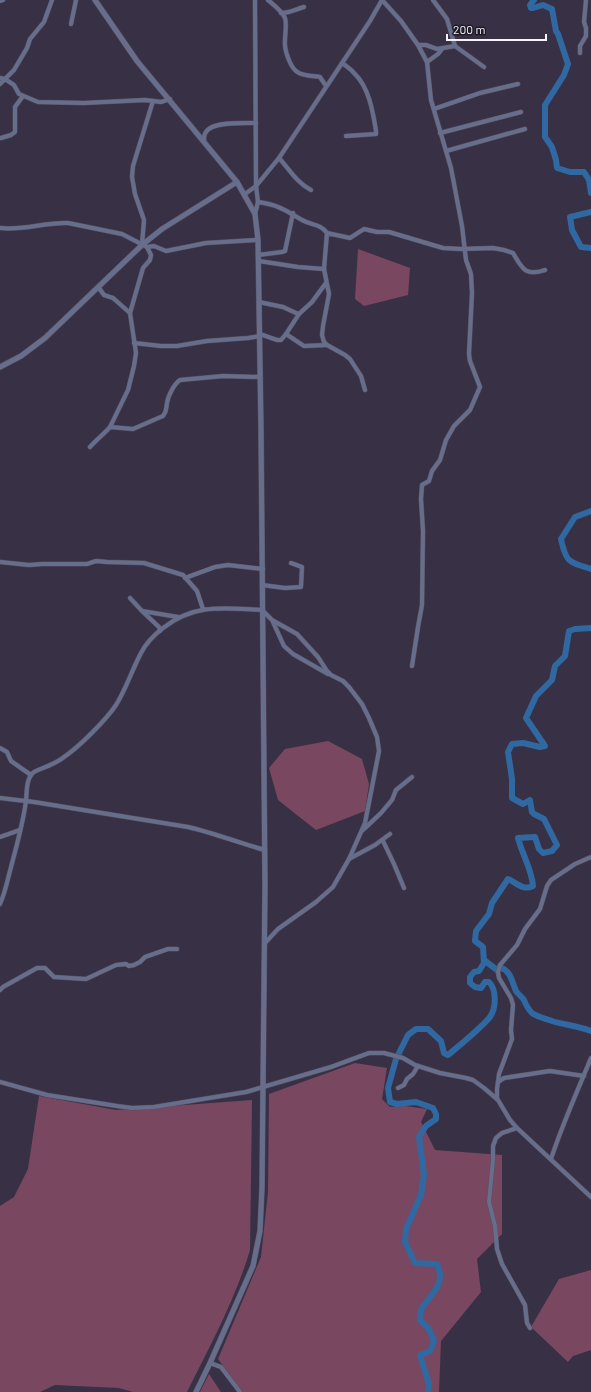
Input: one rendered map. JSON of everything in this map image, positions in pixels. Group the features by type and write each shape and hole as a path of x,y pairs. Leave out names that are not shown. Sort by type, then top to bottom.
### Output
{"street":[{"path":"0,84 14,70 27,48 30,39 44,22 52,0"},
{"path":"71,24 76,0"},
{"path":"96,0 133,56 237,182 255,214 258,240 263,569 262,610 264,668 265,850 262,1187 259,1242 253,1266 248,1280 196,1392"},
{"path":"255,0 254,55 256,186 258,202 255,214"},
{"path":"268,0 281,13 286,21 284,42 294,69 299,73 320,77 326,86"},
{"path":"245,194 256,186 279,158 370,21 382,0 401,22 427,62 434,109 457,196 464,249 472,283 469,354 470,361 480,387 470,410 454,426 446,440 440,460 432,471 429,481 422,485 422,605 412,666"},
{"path":"433,0 447,19 455,46"},
{"path":"580,53 580,46 586,36 584,22 586,0"},
{"path":"281,13 290,12 304,7"},
{"path":"418,46 426,45 437,49 442,49 452,45 484,67"},
{"path":"427,62 442,49"},
{"path":"342,63 355,73 366,90 372,109 376,132 376,134 346,136"},
{"path":"0,78 5,79 14,85 19,94 38,102 84,103 145,100 161,102 170,99"},
{"path":"434,109 480,93 518,84"},
{"path":"1,138 15,132 15,107 23,96"},
{"path":"90,447 110,427 128,390 134,366 136,353 130,313 143,268 150,260 151,255 145,246 144,220 134,190 132,177 133,166 152,101"},
{"path":"440,133 521,112"},
{"path":"204,141 204,136 209,128 221,124 256,123"},
{"path":"446,151 525,129"},
{"path":"279,158 300,182 311,190"},
{"path":"0,366 32,349 172,222 237,182"},
{"path":"258,202 277,206 293,213 302,220 325,229 327,233 324,269 329,294 322,335 324,342 327,345 345,354 350,360 362,376 365,390"},
{"path":"258,255 285,251 293,213"},
{"path":"0,228 22,229 68,223 122,234 145,246 154,246 166,251 206,243 258,240"},
{"path":"327,233 350,238 364,229 377,232 389,232 443,248 494,248 513,253 521,268 525,271 538,272 544,270"},
{"path":"259,261 324,269"},
{"path":"134,343 177,346 196,342 248,338 260,335 280,340 286,334 299,314 312,302 326,283"},
{"path":"98,288 104,295 113,298 130,313"},
{"path":"259,302 283,307 299,314"},
{"path":"286,334 304,346 327,345"},
{"path":"110,427 133,429 163,416 166,413 167,401 173,388 180,380 223,376 260,377"},
{"path":"0,562 29,565 87,564 102,561 144,563 183,575 197,591 203,609"},
{"path":"262,585 285,588 301,587 302,567 291,563"},
{"path":"186,578 215,567 228,565 263,569"},
{"path":"130,598 159,627 160,631"},
{"path":"0,904 20,830 31,775 34,772 64,758 108,716 122,694 144,646 160,631 178,618 203,609 230,608 262,610 272,620 297,634 318,657 331,675"},
{"path":"142,611 178,618"},
{"path":"265,943 278,929 316,902 333,886 349,859 362,831 379,752 378,741 362,704 343,681 293,654 284,646 272,620"},
{"path":"0,748 7,752 11,761 31,775"},
{"path":"362,831 392,800 396,790 412,777"},
{"path":"0,798 188,827 265,850"},
{"path":"0,837 20,830"},
{"path":"349,859 382,841 390,834"},
{"path":"382,841 404,888"},
{"path":"498,1100 496,1089 499,1074 512,1039 511,1026 513,1005 512,998 499,978 498,972 500,965 517,945 525,929 540,908 547,886 551,880 574,864 591,857"},
{"path":"0,990 37,968 45,968 54,978 86,979 116,965 134,965 145,957 168,949 177,949"},
{"path":"0,1082 47,1095 132,1108 171,1105 246,1092 331,1067 369,1053 391,1054 440,1074 473,1080 498,1100 510,1120 517,1128 591,1197"},
{"path":"551,1159 591,1058"},
{"path":"398,1088 404,1084 418,1066"},
{"path":"498,1082 504,1078 556,1071 584,1076"},
{"path":"517,1128 502,1133 496,1138 493,1146 489,1202 495,1226 497,1249 502,1264 525,1306 527,1322 530,1328"},
{"path":"210,1363 221,1367 240,1392"}],"shaded area":[{"path":"358,249 410,268 408,295 364,306 355,299"},
{"path":"328,741 362,759 369,784 365,811 316,830 278,800 269,768 285,749"},
{"path":"355,1063 387,1068 382,1099 390,1107 405,1106 427,1109 421,1122 435,1150 502,1155 502,1234 477,1259 481,1292 441,1341 439,1392 242,1392 218,1359 261,1257 268,1192 269,1094"},
{"path":"39,1096 116,1110 252,1100 250,1250 230,1305 187,1392 133,1392 119,1388 55,1385 40,1392 0,1392 0,1206 14,1197 28,1169"},
{"path":"591,1270 591,1350 573,1356 568,1362 531,1327 559,1279"},
{"path":"209,1374 221,1392 200,1392"}],"waterway":[{"path":"534,0 530,5 531,8 543,5 552,9 556,31 568,64 564,75 545,105 545,137 552,147 557,168 570,172 584,172 589,180 591,193"},
{"path":"591,212 570,217 572,230 581,247 591,248"},
{"path":"591,511 575,517 561,539 567,557 573,563 591,569"},
{"path":"428,1392 429,1384 420,1355 430,1351 434,1341 429,1329 420,1320 420,1314 421,1310 439,1284 440,1272 437,1264 415,1263 405,1242 406,1229 421,1195 424,1174 419,1137 426,1126 436,1119 436,1114 433,1108 416,1102 397,1104 390,1102 388,1088 396,1059 408,1035 416,1029 428,1029 441,1041 444,1053 448,1055 481,1027 490,1017 494,1009 495,999 492,985 489,982 485,982 481,988 475,987 470,983 470,977 474,972 479,971 484,963 483,947 475,941 476,931 489,914 492,903 508,879 526,888 533,886 531,874 518,838 535,837 539,849 543,853 552,851 557,845 544,819 532,812 530,800 523,804 512,798 512,779 508,752 512,744 523,743 540,747 545,746 526,718 536,696 552,680 555,666 565,656 569,631 591,628"},
{"path":"484,960 497,970 502,968 507,972 516,991 532,1013 552,1021 591,1031"}]}
